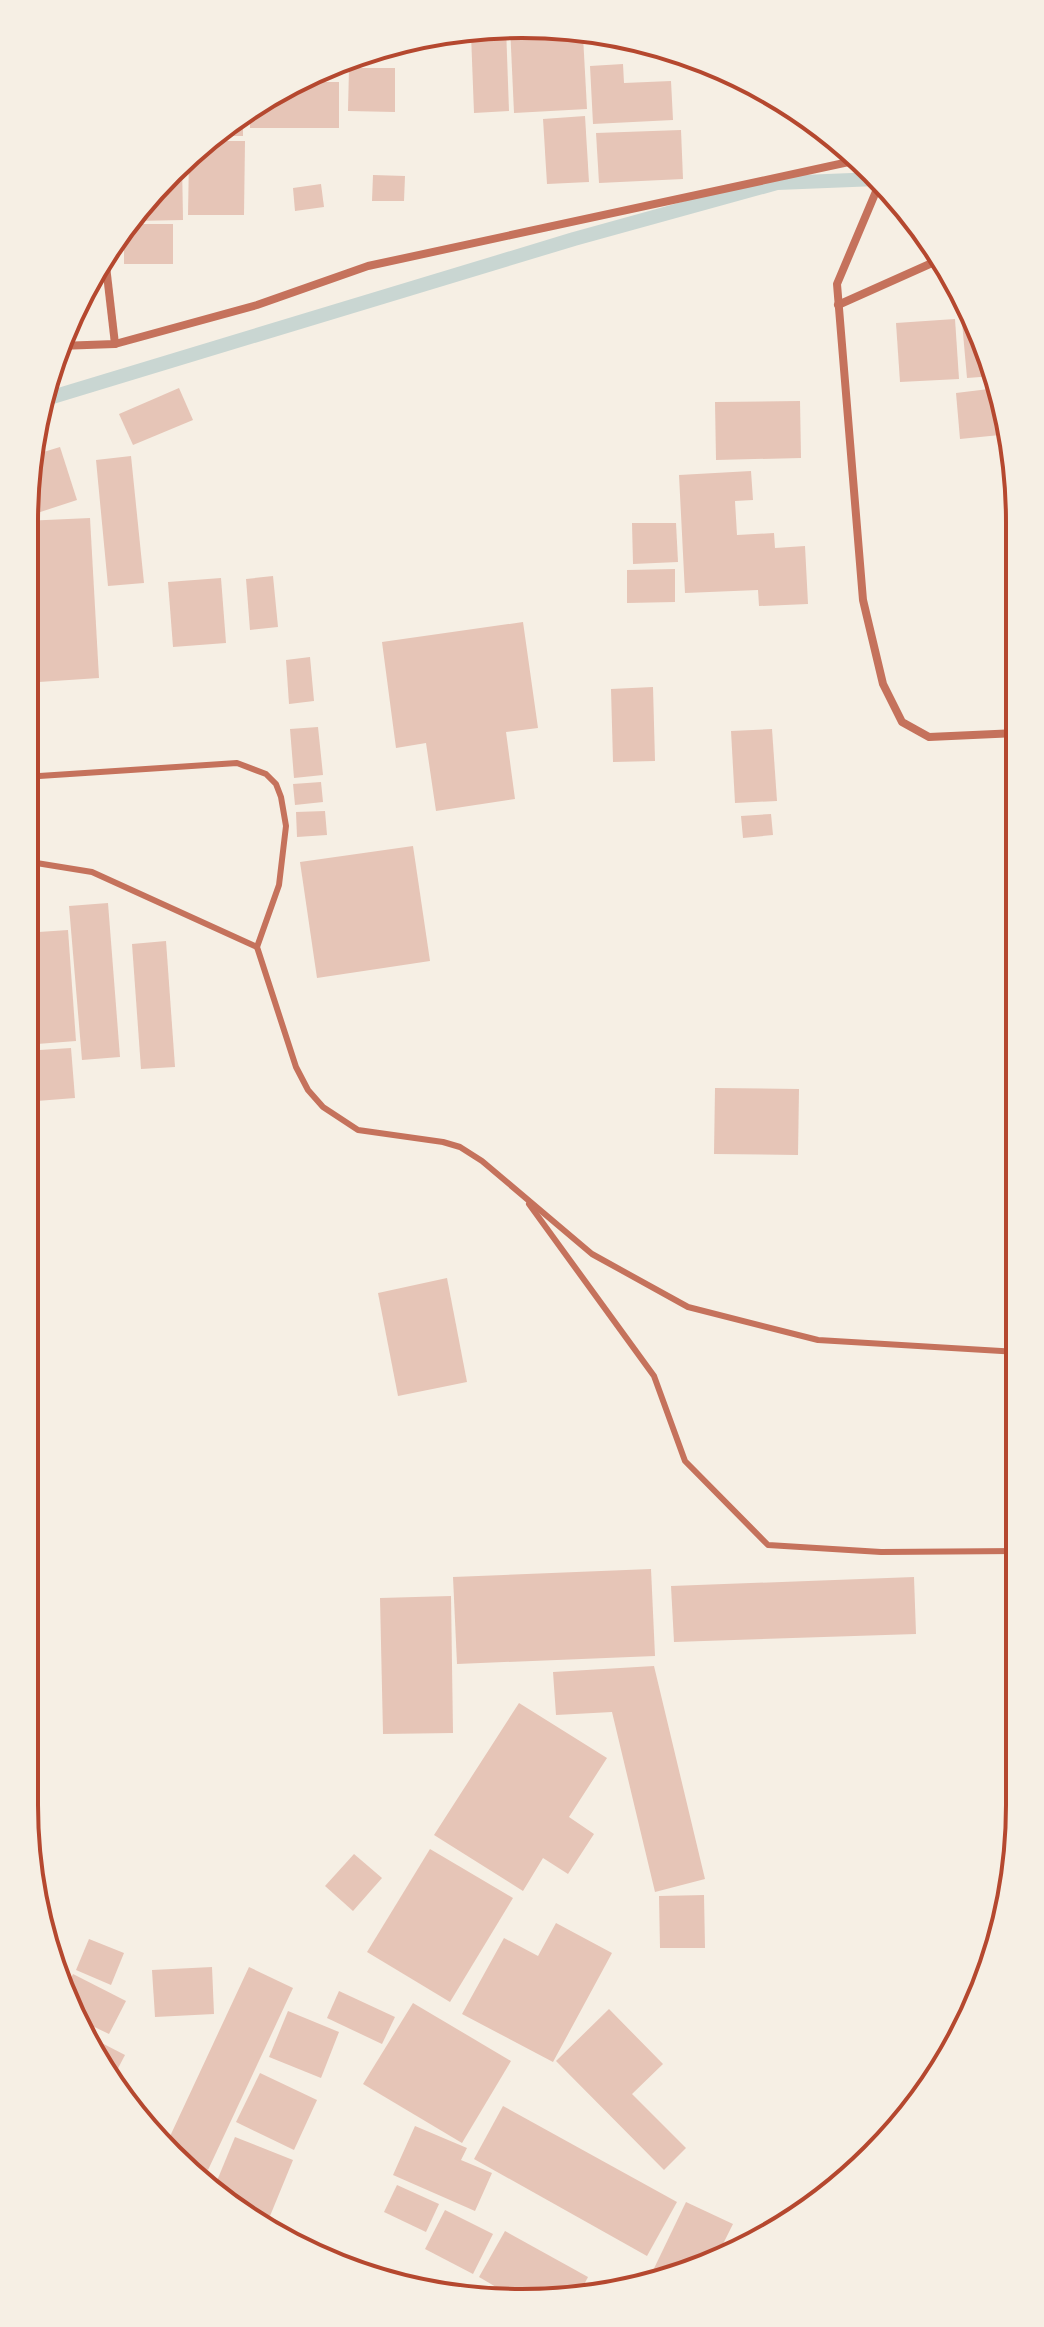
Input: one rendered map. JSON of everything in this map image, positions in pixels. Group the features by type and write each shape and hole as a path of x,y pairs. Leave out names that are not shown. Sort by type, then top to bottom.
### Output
{"street":[{"path":"72,346 115,344 257,305 368,266 846,163"},
{"path":"876,192 837,284 863,600 883,684 902,722 929,737 1006,734"},
{"path":"838,305 931,264"},
{"path":"107,274 115,344"}],"lane":[{"path":"38,776 237,763 266,774 276,784 286,826 279,885 257,947 296,1067 308,1090 323,1107 358,1130 460,1147 482,1161 592,1254 688,1307 818,1340 1006,1351"},
{"path":"38,863 92,872 257,947"},
{"path":"522,1195 654,1376 685,1461 768,1545 881,1552 1006,1551"}],"building":[{"path":"506,38 509,111 474,113 471,41"},
{"path":"511,38 583,42 587,109 514,113"},
{"path":"623,64 624,83 671,81 673,120 593,124 590,66"},
{"path":"395,68 395,112 348,111 349,70"},
{"path":"321,82 339,82 339,128 250,128 253,120 308,88"},
{"path":"585,116 589,182 547,184 543,119"},
{"path":"243,127 243,136 230,136"},
{"path":"681,130 683,179 599,183 596,133"},
{"path":"223,141 245,141 244,215 188,215 189,172"},
{"path":"373,175 405,176 404,201 372,201"},
{"path":"182,178 183,220 143,221"},
{"path":"321,184 324,207 295,211 293,188"},
{"path":"140,224 173,224 173,264 124,264 124,247"},
{"path":"955,319 959,379 900,382 896,323"},
{"path":"962,322 969,337 983,377 967,378"},
{"path":"179,388 193,420 133,445 119,414"},
{"path":"987,389 998,435 960,439 956,393"},
{"path":"800,401 801,458 716,460 715,402"},
{"path":"60,447 77,500 38,513 39,490 43,452"},
{"path":"131,456 144,583 108,586 96,460"},
{"path":"751,471 753,500 735,501 737,535 774,533 775,548 805,546 808,604 759,606 758,590 685,593 679,475"},
{"path":"90,518 99,678 38,682 38,520"},
{"path":"632,523 676,523 678,562 633,564"},
{"path":"675,569 675,602 627,603 627,570"},
{"path":"273,576 278,627 250,630 246,579"},
{"path":"221,578 226,643 173,647 168,582"},
{"path":"523,622 538,728 506,732 515,799 436,811 426,743 396,748 382,642"},
{"path":"310,657 314,701 289,704 286,660"},
{"path":"653,687 655,761 613,762 611,689"},
{"path":"318,727 323,775 294,778 290,729"},
{"path":"772,729 777,801 735,803 731,731"},
{"path":"321,782 323,802 295,805 293,784"},
{"path":"325,811 327,835 297,837 296,812"},
{"path":"771,814 773,835 743,838 741,816"},
{"path":"413,846 430,961 317,978 300,862"},
{"path":"108,903 120,1057 82,1060 69,906"},
{"path":"68,930 76,1041 38,1044 38,932"},
{"path":"166,941 175,1067 141,1069 132,944"},
{"path":"71,1048 75,1098 38,1101 38,1050"},
{"path":"715,1088 799,1089 798,1155 714,1154"},
{"path":"447,1278 467,1382 398,1396 378,1293"},
{"path":"651,1569 655,1656 457,1664 453,1577"},
{"path":"914,1577 916,1634 674,1642 671,1586"},
{"path":"451,1596 453,1733 383,1734 380,1598"},
{"path":"654,1666 705,1879 655,1892 612,1712 556,1715 553,1672"},
{"path":"519,1703 607,1758 569,1817 594,1834 568,1874 543,1858 523,1891 434,1835"},
{"path":"430,1849 513,1898 450,2002 367,1952"},
{"path":"354,1854 382,1878 353,1911 325,1886"},
{"path":"704,1895 705,1948 660,1948 659,1896"},
{"path":"556,1923 612,1953 553,2062 462,2014 504,1938 538,1956"},
{"path":"89,1939 124,1953 111,1985 76,1970"},
{"path":"212,1967 214,2014 155,2017 152,1970"},
{"path":"249,1967 293,1988 208,2170 170,2136"},
{"path":"73,1974 126,2001 109,2034 92,2026 71,1979"},
{"path":"339,1991 395,2017 382,2044 327,2018"},
{"path":"413,2003 511,2061 462,2143 363,2084"},
{"path":"609,2009 663,2064 632,2094 686,2148 664,2170 556,2061"},
{"path":"288,2011 339,2032 321,2078 269,2057"},
{"path":"101,2042 125,2055 117,2070"},
{"path":"260,2073 317,2100 294,2150 236,2122"},
{"path":"503,2106 677,2202 647,2256 474,2159"},
{"path":"415,2126 467,2148 461,2160 492,2173 475,2211 393,2175"},
{"path":"235,2137 293,2160 270,2216 217,2181"},
{"path":"397,2185 439,2204 426,2232 384,2212"},
{"path":"686,2202 733,2224 722,2245 653,2271"},
{"path":"445,2210 493,2234 473,2274 425,2249"},
{"path":"505,2231 588,2277 584,2285 522,2289 498,2288 479,2277"}],"waterway":[{"path":"54,396 574,239 777,183 864,180"}]}
